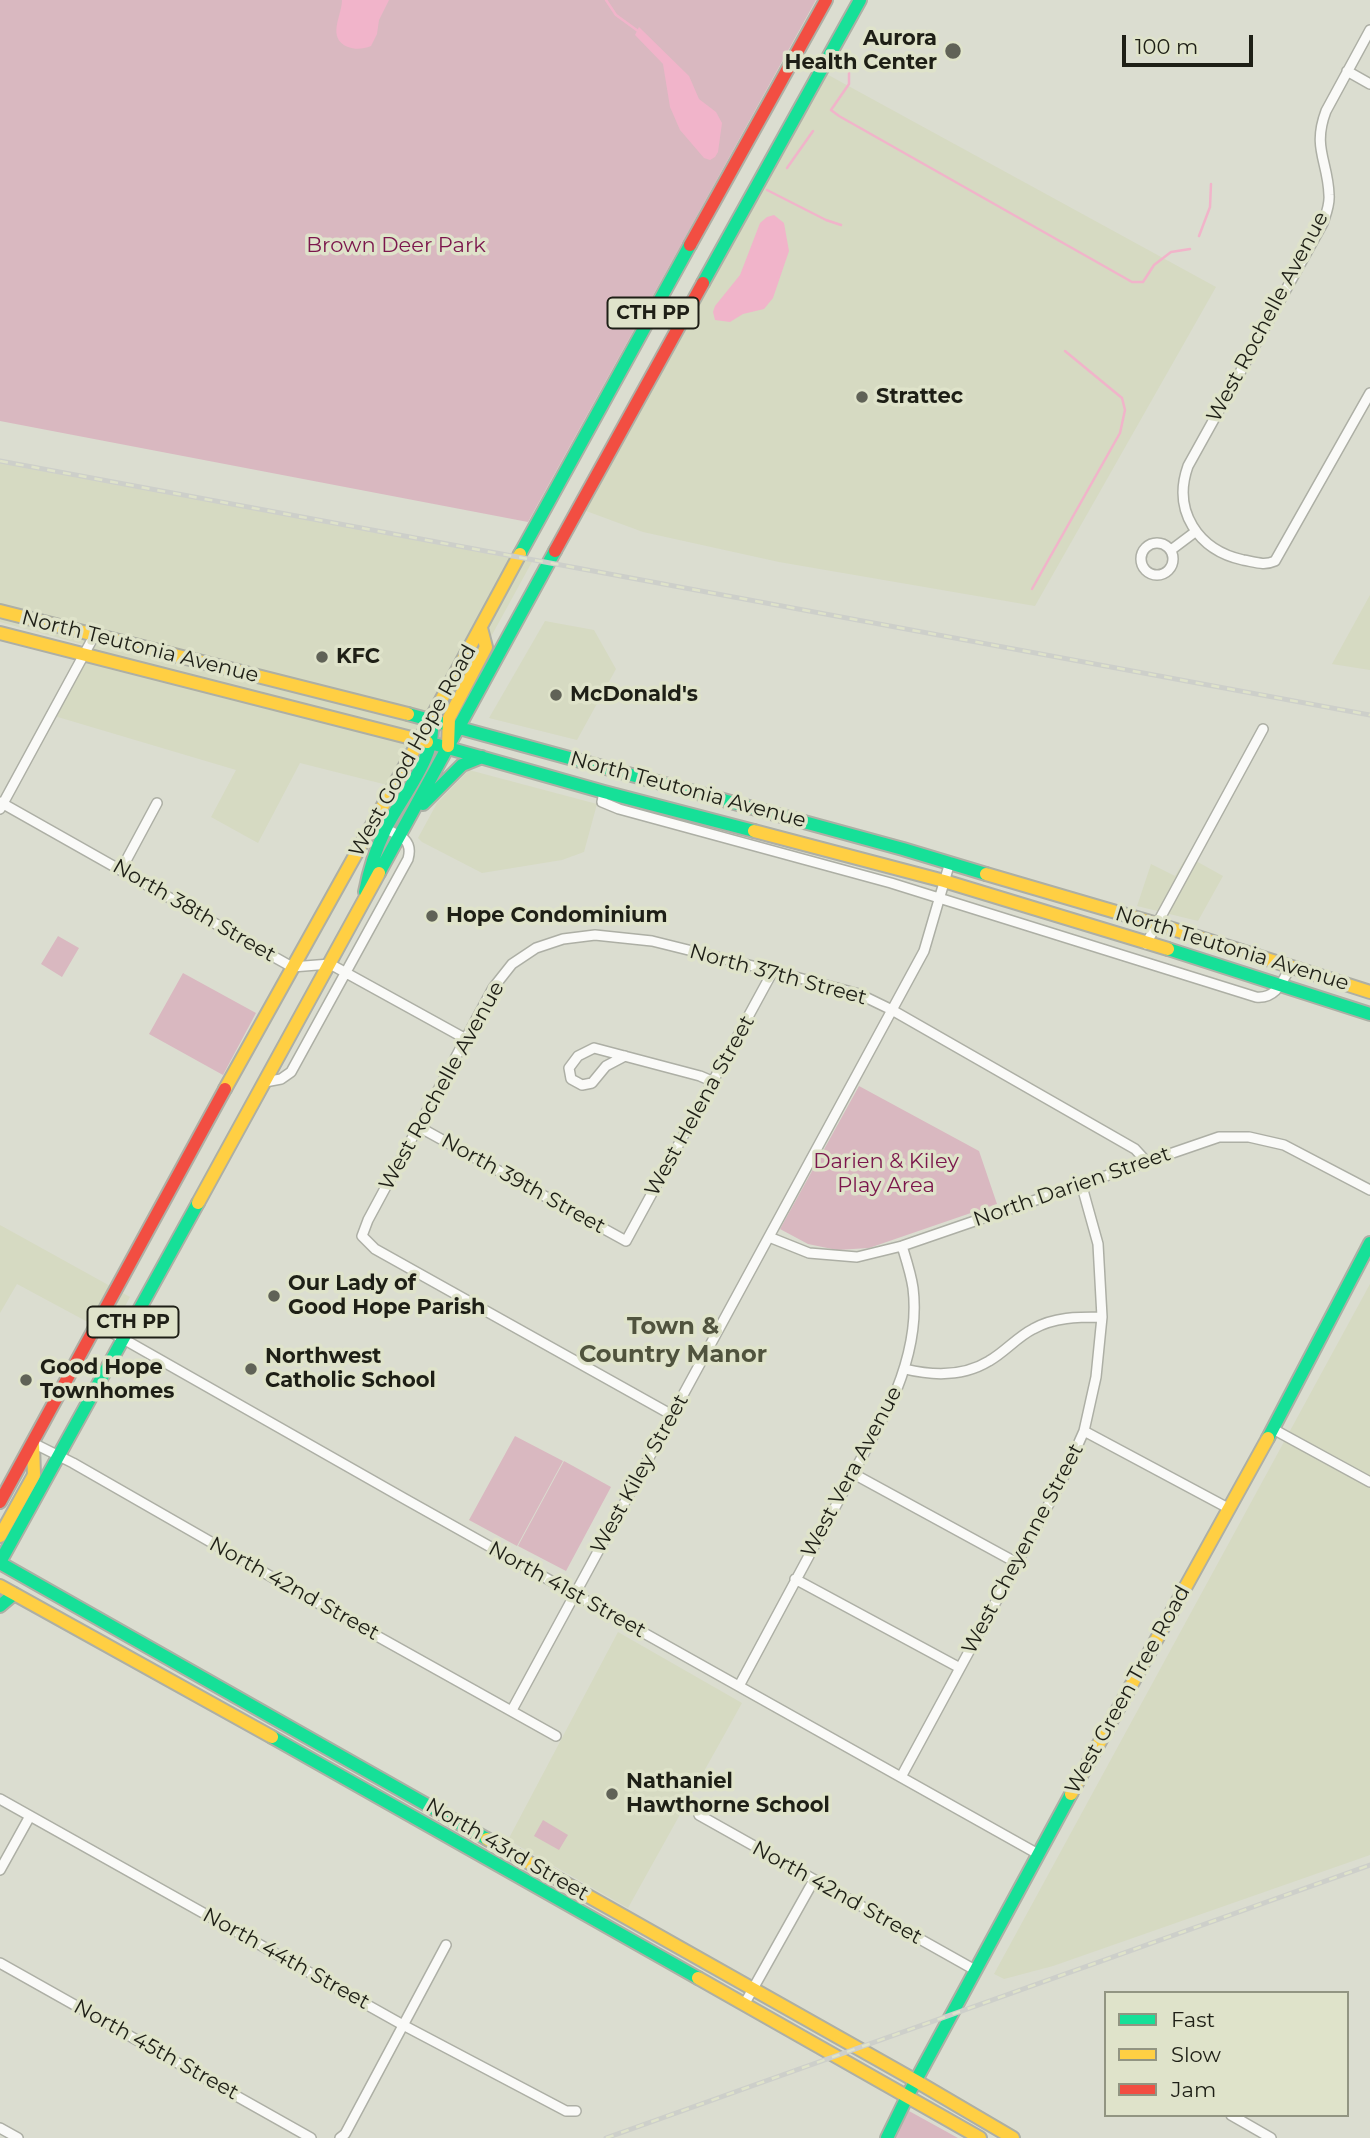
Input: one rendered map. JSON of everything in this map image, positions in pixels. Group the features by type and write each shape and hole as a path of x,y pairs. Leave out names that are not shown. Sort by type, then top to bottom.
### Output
{"main road":[{"name":"West Good Hope Road","path":"431,720 826,0"},
{"name":"West Good Hope Road","path":"453,727 548,563 860,0"},
{"name":"North Teutonia Avenue","path":"0,611 431,720 950,862 1370,992"},
{"path":"448,747 453,727 452,710 486,647 481,628"},
{"name":"North Teutonia Avenue","path":"0,633 448,747 603,797 944,881 1281,984 1370,1014"},
{"path":"363,904 369,870 386,829 423,761 425,742 433,732 431,720"},
{"name":"West Good Hope Road","path":"0,1502 292,967 372,824 425,742"},
{"name":"West Good Hope Road","path":"0,1563 363,904 405,840 412,814 448,747"},
{"path":"412,814 462,765 482,757"},
{"name":"West Green Tree Road","path":"887,2138 1038,1854 1273,1429 1370,1243"},
{"path":"0,1536 34,1475 33,1443"},
{"name":"North 43rd Street","path":"0,1563 1013,2138"},
{"name":"North 43rd Street","path":"0,1586 745,2003 980,2138"},
{"path":"0,1606 14,1594"}],"street":[{"name":"West Rochelle Avenue","path":"1195,532 1184,503 1184,477 1194,454 1323,223 1329,196 1319,135 1326,111 1370,30"},
{"path":"1347,71 1370,84"},
{"path":"1171,550 1195,532 1225,554 1264,564 1272,563 1279,557 1370,393"},
{"path":"1,805 94,635"},
{"path":"1146,944 1263,729"},
{"name":"North Teutonia Avenue","path":"603,797 619,809 939,897 1256,997 1265,998 1281,984"},
{"path":"121,870 157,803"},
{"name":"North 38th Street","path":"1,805 292,967 330,964"},
{"path":"372,824 405,840"},
{"name":"West Good Hope Road","path":"265,1082 281,1079 291,1072 408,859 405,840"},
{"name":"West Kiley Street","path":"512,1710 924,951 950,862"},
{"name":"North 37th Street","path":"536,948 563,939 595,934 652,940 859,994 892,1010 1135,1149 1146,1161"},
{"name":"West Rochelle Avenue","path":"536,948 512,964 493,988 368,1220 362,1236 375,1249 672,1415"},
{"path":"330,964 466,1039"},
{"path":"1281,984 1291,966"},
{"name":"West Helena Street","path":"626,1241 773,971"},
{"path":"625,1056 606,1066 592,1083 582,1085 571,1079 569,1068 578,1056 594,1048 625,1056 700,1076 714,1082"},
{"name":"North 39th Street","path":"419,1127 626,1241"},
{"name":"North Darien Street","path":"769,1237 809,1253 857,1257 902,1246 1219,1137 1250,1137 1284,1145 1370,1190"},
{"name":"West Cheyenne Street","path":"901,1777 1063,1478 1084,1431 1096,1377 1102,1317 1098,1244 1082,1183"},
{"name":"West Vera Avenue","path":"739,1686 891,1404 905,1368 914,1326 913,1287 902,1246"},
{"path":"905,1368 943,1375 972,1370 991,1360 1035,1327 1063,1318 1102,1317"},
{"name":"North 41st Street","path":"97,1324 1038,1854"},
{"path":"1273,1429 1370,1482"},
{"path":"1084,1431 1228,1508"},
{"name":"North 42nd Street","path":"33,1443 73,1463 556,1736"},
{"path":"852,1473 1017,1563"},
{"path":"795,1579 960,1668"},
{"name":"North 44th Street","path":"0,1799 403,2025 566,2111 576,2111"},
{"path":"0,1870 30,1815"},
{"name":"North 42nd Street","path":"699,1815 975,1970"},
{"path":"745,2003 814,1880"},
{"path":"340,2138 345,2134 446,1945"},
{"name":"North 45th Street","path":"0,1963 311,2138"},
{"path":"1234,2117 1271,2138"},
{"path":"0,2128 18,2138"}],"shaded area":[{"path":"342,0 389,0 371,46 360,49 341,43 336,32"},
{"path":"639,27 689,76 699,99 716,112 722,123 718,152 710,160 704,158 680,130 670,107 663,64 635,35"},
{"path":"821,71 1216,287 1035,606 779,562 643,532 578,508"},
{"path":"774,215 784,223 789,251 773,298 764,309 743,314 730,322 715,320 715,306 740,275 760,223"},
{"path":"0,461 533,560 407,790 300,763 258,843 211,817 236,770 51,715 89,646 0,622"},
{"path":"1370,595 1370,670 1332,664"},
{"path":"545,621 594,630 616,669 577,740 489,718"},
{"path":"469,770 597,804 584,852 562,860 482,873 422,842 418,838 437,803"},
{"path":"1187,856 1223,876 1198,921 1137,906 1151,864 1175,876"},
{"path":"0,1225 130,1297 110,1334 17,1284 0,1313"},
{"path":"1370,1284 1370,1855 1053,1966 1004,1979 994,1974"},
{"name":"Nathaniel Hawthorne School","path":"618,1632 742,1703 628,1908 508,1840"}],"green space":[{"name":"Brown Deer Park","path":"0,0 816,0 528,522 0,421"},
{"path":"58,936 79,948 62,977 41,964"},
{"path":"183,973 256,1013 223,1075 149,1034"},
{"name":"Darien & Kiley Play Area","path":"859,1086 979,1151 997,1204 869,1248 837,1250 808,1244 780,1229"},
{"path":"515,1436 563,1461 517,1546 469,1520"},
{"path":"564,1461 611,1487 566,1571 518,1546"},
{"path":"543,1820 568,1835 559,1850 534,1836"},
{"path":"909,2111 958,2138 895,2138"}],"waterway":[{"path":"606,0 616,15 638,31"},
{"path":"849,73 849,84 831,110 839,116 1132,282 1143,282 1154,265 1171,252 1190,249"},
{"path":"787,168 813,131"},
{"path":"1199,236 1210,207 1211,184"},
{"path":"767,190 841,225"},
{"path":"1032,589 1120,433 1125,410 1122,398 1065,351"}],"railway":[{"path":"0,461 1370,715"},
{"path":"606,2138 1370,1865"}],"traffic: fast":[{"path":"703,283 860,0"},
{"path":"520,554 690,245"},
{"path":"379,873 555,551"},
{"path":"408,714 986,874"},
{"path":"365,892 382,837 424,762 432,734 431,721"},
{"path":"427,742 754,831"},
{"path":"423,804 462,765 482,757"},
{"path":"1168,949 1370,1014"},
{"path":"0,1562 198,1203"},
{"path":"1268,1438 1370,1243"},
{"path":"0,1563 487,1839"},
{"path":"0,1606 14,1594"},
{"path":"272,1737 698,1978"},
{"path":"887,2138 1071,1794"}],"traffic: slow":[{"path":"225,1089 520,554"},
{"path":"0,611 408,714"},
{"path":"448,746 449,718 486,647 481,628"},
{"path":"0,633 427,742"},
{"path":"754,831 944,881 1168,949"},
{"path":"198,1203 379,873"},
{"path":"986,874 1157,924 1370,992"},
{"path":"1071,1794 1268,1438"},
{"path":"0,1536 34,1475 33,1444"},
{"path":"0,1586 272,1737"},
{"path":"487,1839 1013,2138"},
{"path":"698,1978 980,2138"}],"traffic: jam":[{"path":"690,245 826,0"},
{"path":"555,551 703,283"},
{"path":"0,1502 225,1089"}],"place":[{"name":"Aurora Health Center","path":"953,51"},
{"name":"Strattec","path":"862,397"},
{"name":"KFC","path":"322,657"},
{"name":"McDonald's","path":"556,695"},
{"name":"Hope Condominium","path":"432,916"},
{"name":"Our Lady of Good Hope Parish","path":"274,1296"},
{"name":"Northwest Catholic School","path":"251,1369"},
{"name":"Good Hope Townhomes","path":"26,1380"},
{"name":"Nathaniel Hawthorne School","path":"612,1794"}],"district":[{"name":"Town & Country Manor","path":"673,1341"}]}
